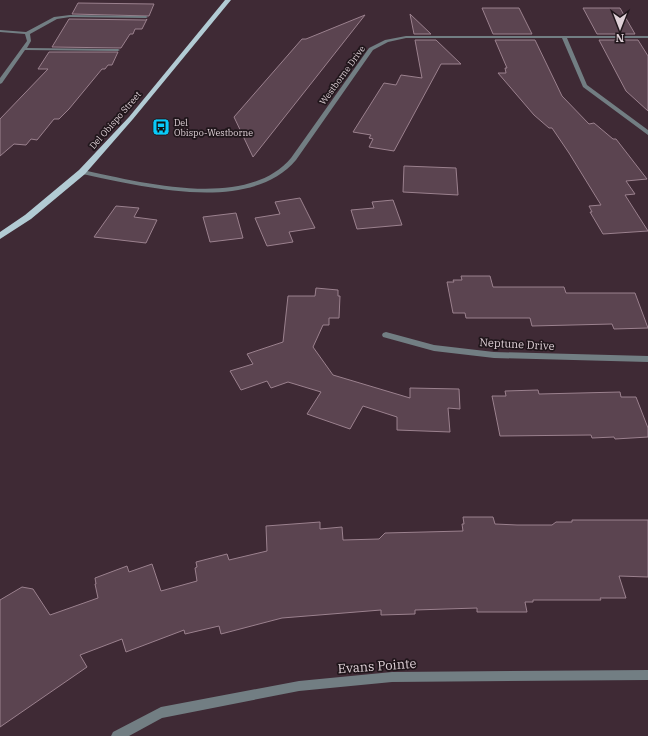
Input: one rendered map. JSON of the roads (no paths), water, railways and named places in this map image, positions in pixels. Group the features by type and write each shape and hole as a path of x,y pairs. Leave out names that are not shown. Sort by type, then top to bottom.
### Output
{"main road":[{"name":"Del Obispo Street","path":"0,236 28,218 82,172 131,118 228,0"}],"street":[{"path":"0,31 27,33 56,18 70,16 146,17"},
{"path":"0,82 29,41 27,33"},
{"name":"Westborne Drive","path":"82,172 180,189 228,189 259,182 282,171 299,151 371,49 387,41 406,37 648,37"},
{"path":"564,37 585,86 648,133"},
{"path":"23,49 118,50"},
{"name":"Neptune Drive","path":"386,335 434,348 494,355 648,359"},
{"name":"Evans Pointe","path":"117,736 162,713 299,686 392,677 648,675"}],"place":[{"name":"Del Obispo-Westborne","path":"161,127"}]}
